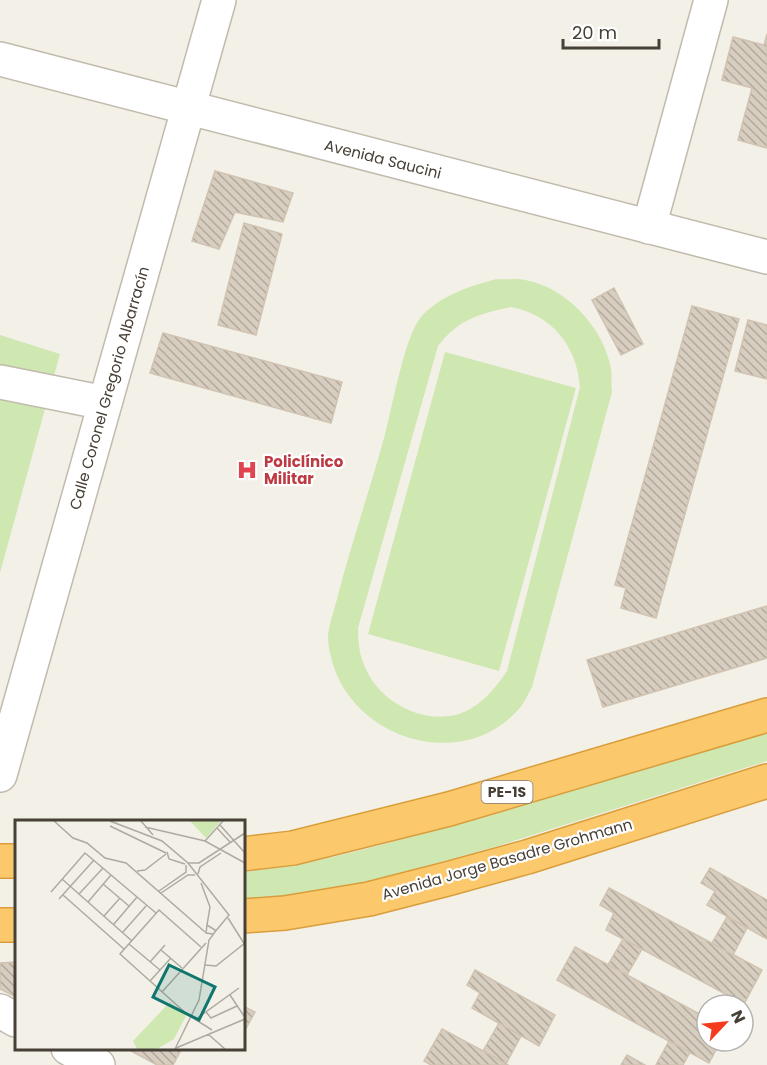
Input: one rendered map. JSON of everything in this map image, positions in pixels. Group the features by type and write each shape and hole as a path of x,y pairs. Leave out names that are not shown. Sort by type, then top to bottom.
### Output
{"highway":[{"name":"PE-1S","path":"244,854 293,848 449,809 767,715"},
{"name":"Avenida Jorge Basadre Grohmann","path":"244,916 285,913 369,899 447,879 767,781"},
{"path":"0,925 15,924"}],"street":[{"name":"Calle Coronel Gregorio Albarracín","path":"0,775 219,0"},
{"path":"649,227 711,0"},
{"name":"Avenida Saucini","path":"0,59 767,257"},
{"path":"0,382 105,403"},
{"path":"0,1011 15,1019"},
{"path":"72,1050 98,1065"}],"green space":[{"path":"497,279 518,279 540,284 555,291 581,312 592,325 607,354 611,369 612,392 532,687 518,710 494,729 467,740 438,743 410,738 383,726 360,708 342,685 330,655 328,635 344,572 384,438 404,357 415,327 429,309 447,297 466,288","holes":["511,307 526,311 550,325 568,346 574,358 580,387 507,671 486,697 467,711 445,717 416,713 390,699 371,678 361,656 358,628 438,346 454,330 479,315"]},
{"path":"0,335 60,354 0,573"},
{"path":"445,352 576,388 499,671 368,634"},
{"path":"767,732 767,761 491,848 346,888 244,904 244,872 324,859 534,802"}],"building":[{"path":"767,34 767,148 738,140 752,88 722,80 733,37 764,45"},
{"path":"215,171 293,193 283,222 235,212 219,249 192,241"},
{"path":"244,223 282,234 256,335 218,325"},
{"path":"614,288 643,344 621,355 592,300"},
{"path":"692,306 739,319 656,618 621,608 626,588 615,585"},
{"path":"748,320 767,325 767,379 735,371"},
{"path":"163,333 342,382 331,423 150,373"},
{"path":"767,606 767,658 603,707 587,660"},
{"path":"710,868 767,900 767,939 707,905 715,891 701,883"},
{"path":"609,888 762,970 750,993 723,993 606,930 614,913 600,905"},
{"path":"727,917 747,928 733,955 712,943"},
{"path":"623,939 642,949 627,975 608,965"},
{"path":"575,947 695,1012 695,1053 714,1053 709,1063 557,980"},
{"path":"15,962 15,996 0,989 0,963"},
{"path":"475,970 555,1015 539,1046 472,1008 480,993 467,985"},
{"path":"244,1006 255,1012 244,1032"},
{"path":"499,1023 521,1036 506,1064 483,1051"},
{"path":"442,1029 508,1065 431,1065 424,1061"},
{"path":"669,1041 690,1052 683,1065 656,1065"},
{"path":"181,1050 173,1065 157,1065 131,1051"},
{"path":"627,1055 645,1065 621,1065"}],"place":[{"name":"Policlínico Militar","path":"247,470"}]}
